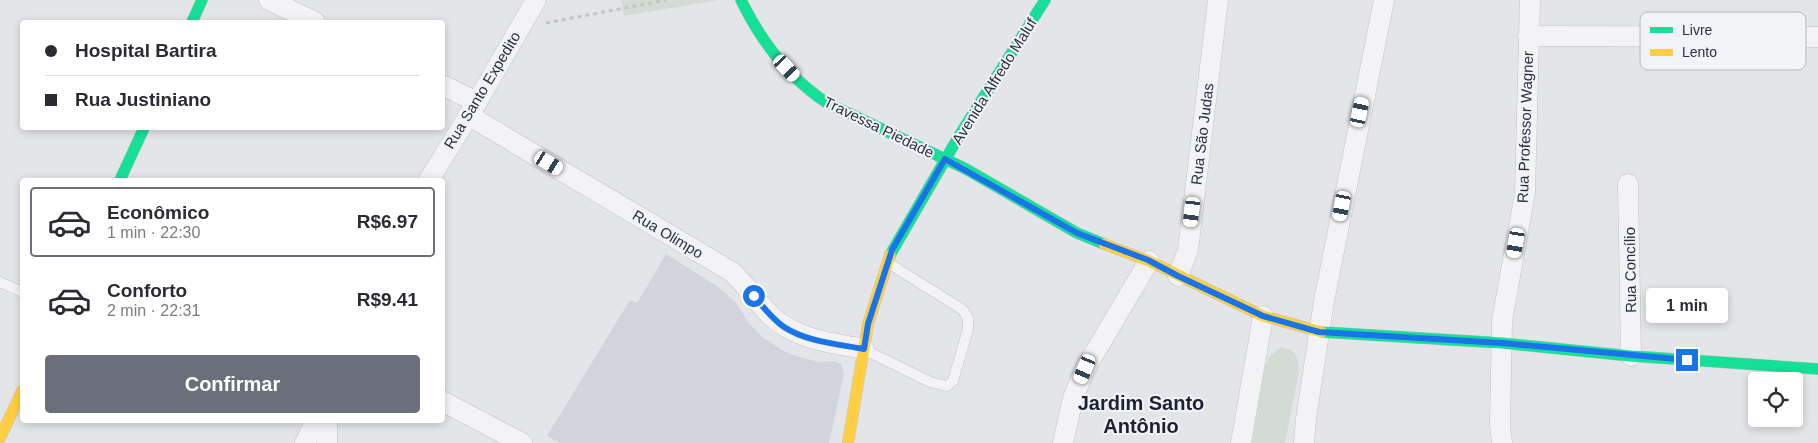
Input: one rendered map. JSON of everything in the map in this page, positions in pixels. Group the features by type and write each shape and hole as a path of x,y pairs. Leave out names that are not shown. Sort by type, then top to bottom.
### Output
{"street":[{"path":"193,20 202,0"},
{"path":"269,0 311,20"},
{"name":"Rua Santo Expedito","path":"430,178 536,0"},
{"name":"Travessa Piedade","path":"741,0 750,19 772,51 806,88 827,103 853,117 945,159"},
{"name":"Avenida Alfredo Maluf","path":"848,443 868,324 887,262 899,236 945,159 1045,0"},
{"name":"Rua São Judas","path":"1178,276 1188,250 1218,0"},
{"path":"1304,443 1319,332 1384,0"},
{"name":"Rua Professor Wagner","path":"1502,443 1500,425 1502,321 1525,193 1530,0"},
{"path":"1528,36 1640,36"},
{"name":"Rua Olimpo","path":"445,87 472,108 732,272 785,328 823,341 864,349"},
{"path":"121,178 143,130"},
{"path":"945,159 1077,233 1148,260 1263,316 1319,332 1502,343 1632,356 1818,369"},
{"name":"Rua Concílio","path":"1628,184 1632,356"},
{"path":"1063,443 1073,398 1085,369 1148,260"},
{"path":"1241,443 1263,316"},
{"path":"0,438 20,395"},
{"path":"445,403 522,443"},
{"path":"305,443 315,423"},
{"path":"327,423 327,443"}],"lane":[{"path":"864,349 930,382 947,386 953,381 968,329 968,319 963,310 887,262"},
{"path":"0,282 20,291"}],"path":[{"path":"520,28 666,0"}],"shaded area":[{"path":"621,0 719,0 624,16"},
{"path":"666,254 720,288 736,303 748,322 762,337 785,352 820,362 835,361 841,364 844,373 829,443 560,443 547,436 630,300 637,303"},
{"path":"1281,347 1295,354 1299,371 1285,443 1252,443 1263,373 1268,358"}],"traffic: fast":[{"path":"193,20 202,0"},
{"path":"741,0 777,58 800,82 827,103 966,169 1077,233 1104,244"},
{"path":"890,255 959,136 1045,0"},
{"path":"121,178 143,130"},
{"path":"1322,332 1502,343 1631,356 1818,369"}],"traffic: slow":[{"path":"1104,244 1149,261 1263,316 1322,332"},
{"path":"848,443 868,324 890,255"},
{"path":"0,438 20,395"}],"district":[{"name":"Jardim Santo Antônio","path":"1141,414"}],"route":[{"path":"754,296 785,328 823,341 864,349 868,324 892,250 945,159 966,169 1077,233 1148,260 1263,316 1319,332 1502,343 1687,360"}]}
